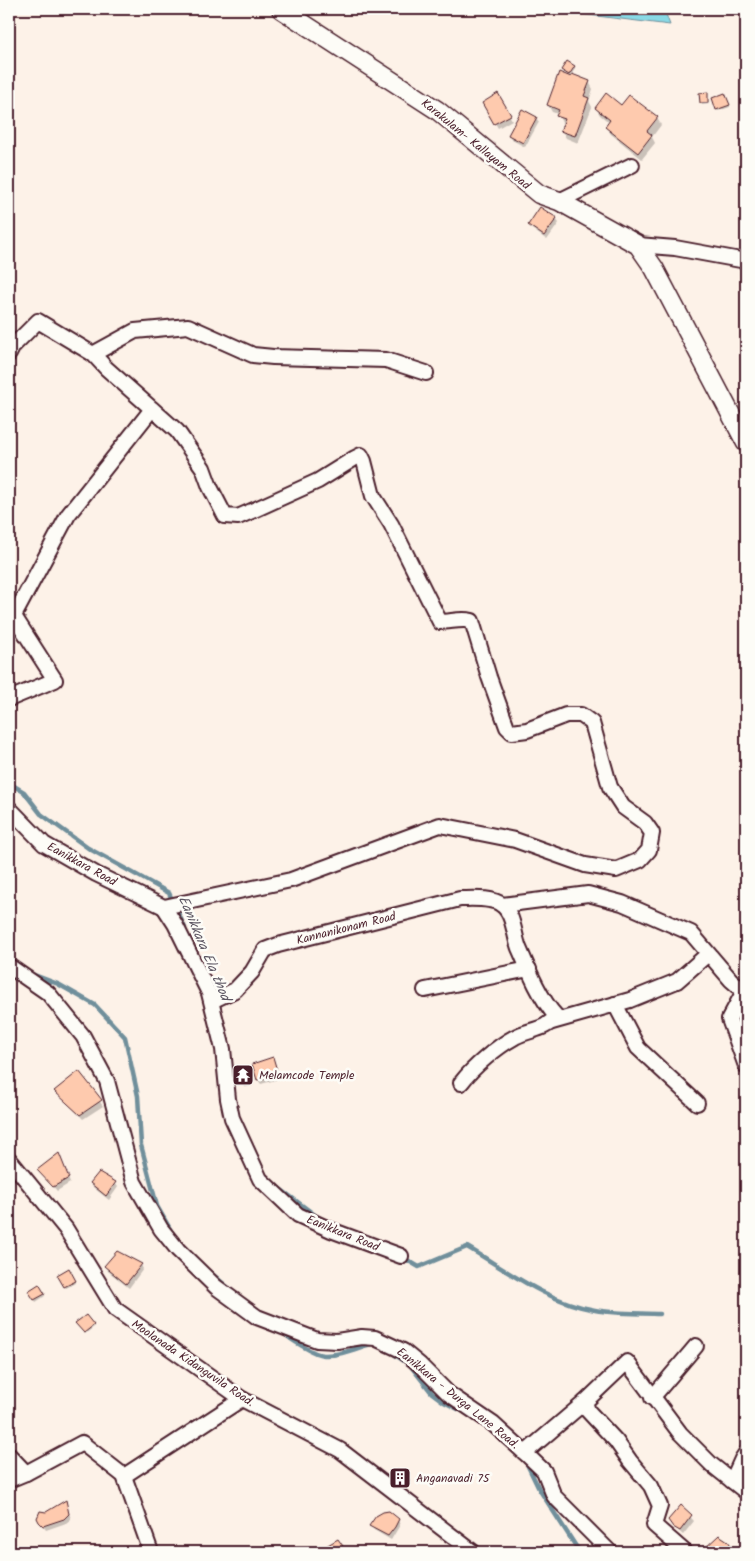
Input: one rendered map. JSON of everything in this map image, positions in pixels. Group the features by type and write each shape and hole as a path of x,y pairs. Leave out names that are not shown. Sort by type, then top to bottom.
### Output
{"street":[{"name":"Karakulam- Kallayam Road","path":"281,9 437,110 539,194 559,201 638,245 654,268 746,443"},
{"path":"559,201 632,166"},
{"path":"638,245 675,248 746,261"},
{"path":"9,354 13,346 38,321 93,354 106,368 177,431 203,468 225,516 238,517 254,510 318,481 361,455 374,496 391,524 440,622 464,619 472,621 507,727 512,732 526,730 566,715 581,715 592,723 610,787 623,808 645,823 652,834 649,850 640,860 616,870 585,865 515,840 440,825 291,880 171,906"},
{"path":"93,354 135,332 188,326 253,355 386,360 426,374"},
{"path":"9,699 55,680 14,616 68,515 152,409"},
{"name":"Eanikkara Road","path":"9,808 44,844 96,874 171,906 175,924 215,1000 232,1118 260,1179 298,1215 331,1230 401,1256"},
{"name":"Kannanikonam Road","path":"215,1000 235,990 252,972 266,950 278,945 460,899 477,898 502,905 588,894 622,903 691,933 731,980 745,992"},
{"path":"502,905 514,925 518,946 550,1009 556,1016 552,1022"},
{"path":"461,1083 496,1049 517,1035 544,1027 552,1022 630,1000 677,981 708,954"},
{"name":"Eanikkara - Durga Lane Road.","path":"9,966 48,993 82,1036 107,1081 134,1182 161,1229 178,1250 216,1287 257,1316 317,1340 337,1341 362,1337 375,1338 403,1351 449,1394 493,1424 544,1471 554,1496 610,1552"},
{"path":"425,990 529,968"},
{"path":"745,992 729,1018 746,1066"},
{"path":"615,1004 638,1048 697,1103"},
{"name":"Moolanada Kidanguvila Road.","path":"9,1159 66,1229 115,1309 242,1399 340,1450 472,1552"},
{"path":"652,1398 696,1346"},
{"path":"525,1453 585,1402 628,1362 652,1398 680,1433 712,1465 746,1492"},
{"path":"124,1476 242,1399"},
{"path":"585,1402 588,1411 616,1441 651,1486 660,1506 654,1525 685,1552"},
{"path":"9,1480 82,1443 124,1476 151,1552"},
{"path":"732,1481 746,1453"},
{"path":"9,1455 26,1473"}],"water":[{"path":"565,9 664,9 670,25 564,12"}],"building":[{"path":"567,61 575,66 569,75 561,70"},
{"path":"559,72 571,77 572,74 590,81 584,96 589,98 575,136 560,131 565,119 556,116 559,110 547,105"},
{"path":"708,92 708,103 700,103 699,93"},
{"path":"498,93 511,115 494,124 482,103"},
{"path":"606,93 621,105 629,95 658,117 647,131 652,135 638,153 605,127 610,120 595,108"},
{"path":"725,93 730,105 716,110 712,98"},
{"path":"522,109 537,117 523,143 508,135"},
{"path":"540,207 557,218 544,236 528,225"},
{"name":"Melamcode Temple","path":"273,1057 278,1074 257,1080 252,1064"},
{"name":"Melamcode Temple","path":"245,1067 247,1072 244,1074 246,1079 251,1077 253,1083 244,1086 239,1070"},
{"path":"79,1071 102,1100 80,1115 54,1091"},
{"path":"59,1153 69,1178 53,1187 37,1170"},
{"path":"99,1172 116,1182 106,1196 90,1183"},
{"path":"117,1251 142,1264 126,1284 104,1266"},
{"path":"69,1268 76,1281 64,1287 57,1275"},
{"path":"39,1284 45,1294 34,1300 28,1291"},
{"path":"86,1315 94,1325 84,1333 75,1323"},
{"name":"Anganavadi 75","path":"398,1469 410,1480 403,1487 391,1477"},
{"path":"66,1500 69,1514 64,1519 43,1526 39,1522 37,1518 40,1511 46,1512"},
{"path":"681,1505 692,1515 680,1531 673,1527 668,1520"},
{"path":"389,1511 399,1519 388,1536 369,1526 376,1516"},
{"path":"719,1535 728,1541 732,1547 730,1552 704,1552 704,1549"},
{"path":"338,1539 347,1552 321,1552 321,1549"}],"waterway":[{"name":"Eanikkara Ela thod","path":"9,783 24,792 41,814 88,848 169,893 185,928"},
{"path":"29,973 58,984 95,1005 125,1037 138,1096 141,1145 157,1206 173,1234"},
{"name":"Eanikkara Ela thod","path":"279,1188 319,1218"},
{"name":"Eanikkara Ela thod","path":"402,1257 419,1267 467,1247 544,1293 577,1306 619,1313 660,1314"},
{"path":"211,1273 232,1291"},
{"path":"282,1332 308,1350 324,1355 343,1353 374,1343"},
{"path":"392,1353 410,1365 432,1393 444,1402 468,1414"},
{"path":"526,1462 539,1489 577,1548 584,1552"}],"place":[{"name":"Melamcode Temple","path":"243,1075"},
{"name":"Anganavadi 75","path":"400,1478"}]}
